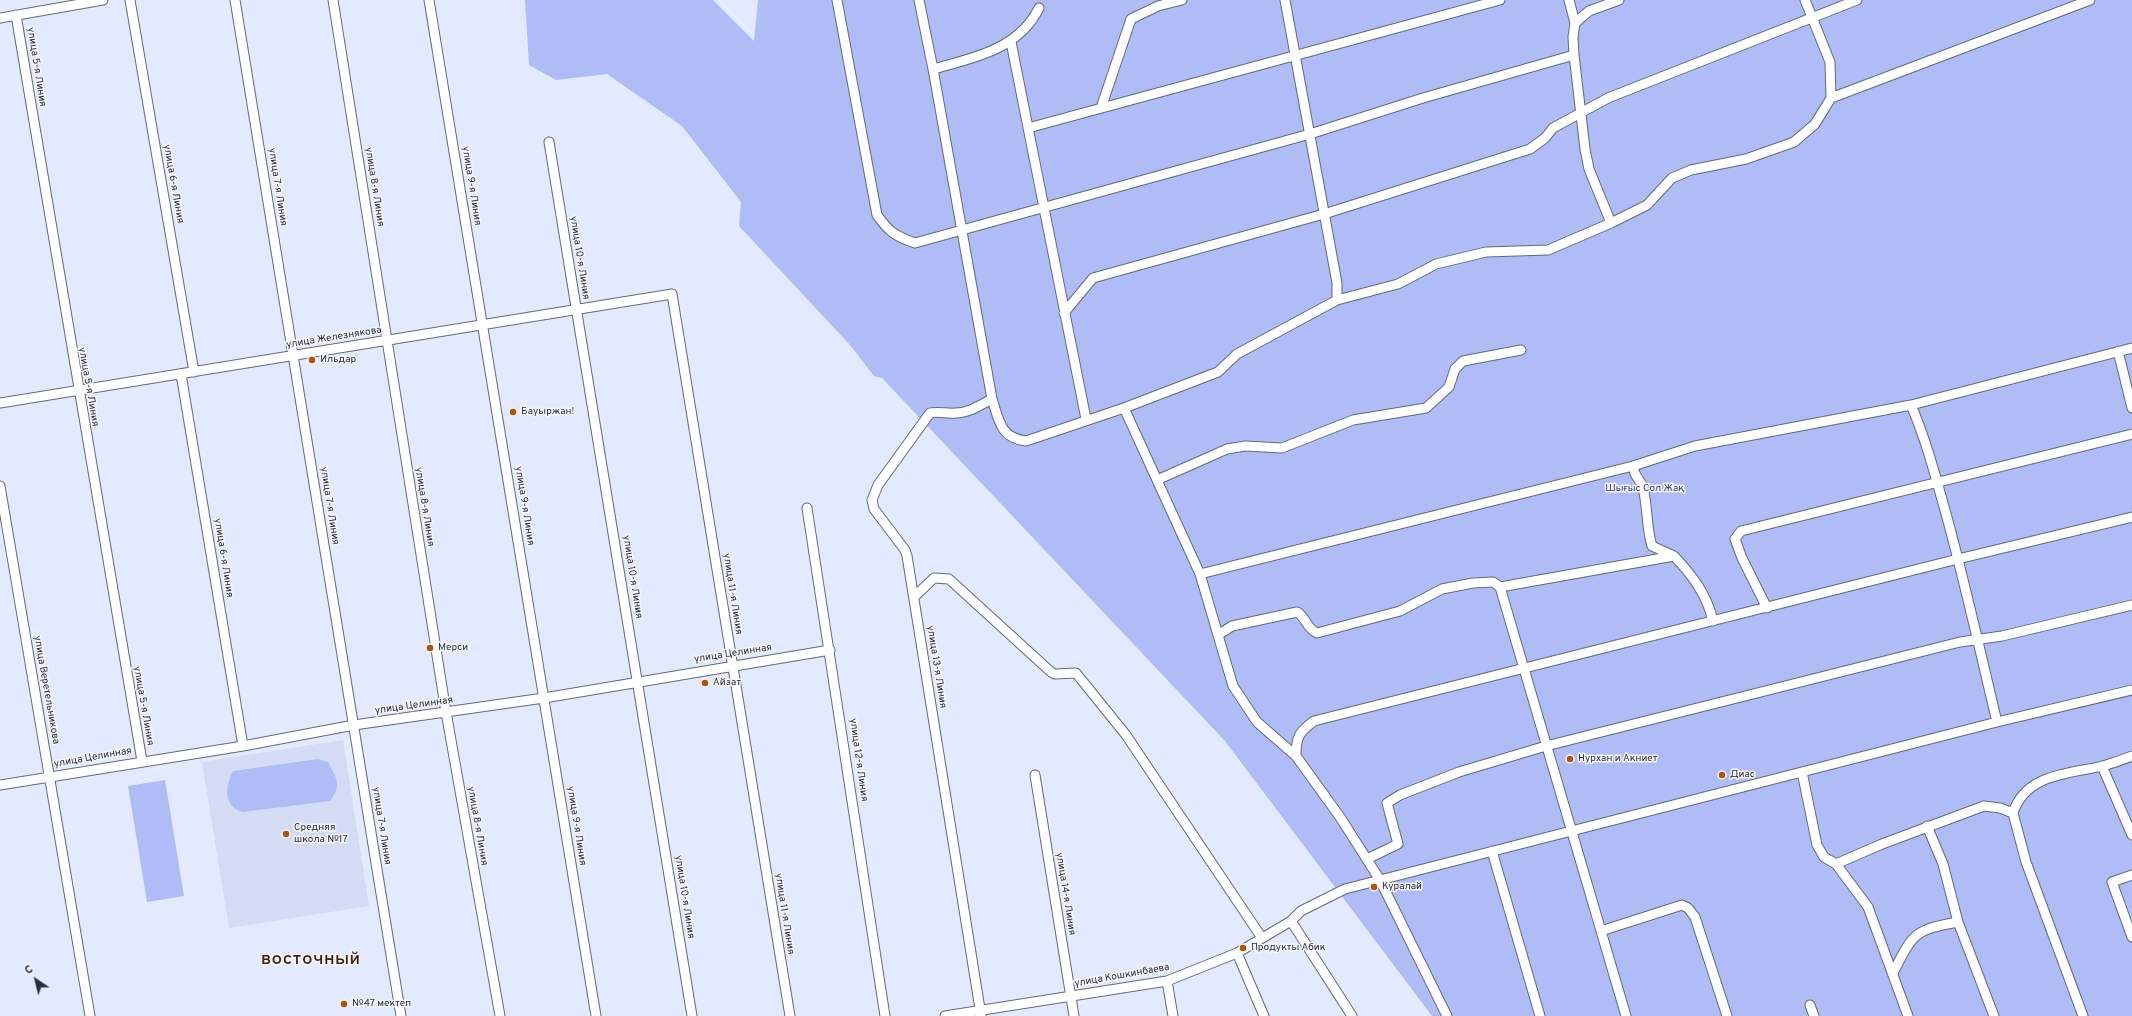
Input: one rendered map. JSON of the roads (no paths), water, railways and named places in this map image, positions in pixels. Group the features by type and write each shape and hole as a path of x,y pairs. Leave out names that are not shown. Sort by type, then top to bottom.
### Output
{"street":[{"path":"0,18 103,0"},
{"name":"улица 6-я Линия","path":"130,0 194,372"},
{"name":"улица 7-я Линия","path":"235,0 401,1016"},
{"name":"улица 8-я Линия","path":"333,0 446,712 500,1016"},
{"name":"улица 9-я Линия","path":"429,0 596,1016"},
{"path":"836,0 877,215 887,229 897,237 915,243 1310,134 1423,98 1574,55"},
{"path":"919,0 933,69 992,399 1002,427 1015,439 1026,441 1086,419 1124,408 1218,372 1238,354 1337,300 1398,284 1436,264 1464,257 1486,252 1548,250 1647,205 1672,178 1691,170 1746,159 1794,142 1815,124 1832,98 2090,0"},
{"path":"1101,108 1131,19 1158,6 1182,0"},
{"path":"1285,0 1337,283 1337,300"},
{"path":"1028,128 1295,54 1500,0"},
{"path":"1569,0 1575,24 1573,37 1574,55 1589,169 1610,223"},
{"path":"1575,24 1589,10 1619,0"},
{"path":"1804,0 1830,62 1832,98"},
{"path":"1064,313 1093,278 1324,214 1530,149 1545,138 1553,128 1608,98 1811,17 1858,0"},
{"path":"933,69 981,56 1011,42 1032,21 1038,8"},
{"name":"улица 5-я Линия","path":"16,15 78,391 142,761"},
{"path":"1011,42 1086,419"},
{"name":"улица 10-я Линия","path":"549,142 692,1016"},
{"name":"улица Железнякова","path":"0,403 672,294"},
{"name":"улица 11-я Линия","path":"672,294 790,1016"},
{"path":"1200,574 1632,466 1695,446 1910,405 2132,348"},
{"path":"1157,480 1227,449 1245,446 1282,448 1353,420 1426,408 1449,387 1455,369 1464,361 1521,350"},
{"path":"2118,351 2132,408"},
{"name":"улица 6-я Линия","path":"181,374 243,746"},
{"name":"улица 13-я Линия","path":"981,1014 914,597 905,550 874,509 872,500 878,485 930,413 937,411 956,413 971,410 992,399"},
{"path":"1910,405 1920,426 1937,482 1958,559 1997,722"},
{"path":"1124,408 1200,574 1233,686 1256,722 1296,756 1340,817 1380,880 1447,1016"},
{"path":"1767,608 1742,558 1735,538 1741,531 2132,434"},
{"path":"1632,466 1633,474 1643,486 1647,529 1652,546 1674,556 1689,572 1703,591 1714,621"},
{"name":"улица Веретельникова","path":"0,486 90,1016"},
{"name":"улица 12-я Линия","path":"807,508 885,1016"},
{"path":"1296,756 1296,742 1301,731 1314,721 1958,559 2132,517"},
{"path":"1500,587 1674,556"},
{"path":"914,597 934,578 948,579 1051,672 1055,674 1076,673 1126,735 1262,938"},
{"path":"1218,635 1232,626 1297,612 1302,615 1311,630 1317,633 1400,611 1442,589 1473,583 1493,582 1500,587 1626,1016"},
{"path":"1367,859 1398,844 1387,803 1400,795 1459,772 1546,746 1960,642 2002,636 2132,605"},
{"name":"улица Целинная","path":"0,785 243,746 354,725 544,698 733,665 830,650"},
{"name":"улица Кошкинбаева","path":"945,1016 981,1014 1071,996 1167,981 1237,952 1291,920 1301,912 1346,890 1492,851 1997,722 2132,690"},
{"path":"2083,1016 2026,862 2013,813 2016,804 2030,788 2044,779 2102,766 2132,756"},
{"path":"2102,766 2132,835"},
{"path":"1802,772 1817,845 1824,857 1836,864 1868,907 1908,1016"},
{"name":"улица 14-я Линия","path":"1035,775 1074,1016"},
{"path":"1836,864 1927,826 1984,806 2000,808 2013,813"},
{"path":"1927,826 1942,864 1958,922 1994,1016"},
{"path":"1492,851 1540,1016"},
{"path":"2132,875 2112,882 2132,937"},
{"path":"1601,931 1682,905 1688,908 1695,917 1727,1016"},
{"path":"1291,920 1352,1016"},
{"path":"1893,973 1908,944 1917,934 1930,927 1958,922"},
{"path":"1237,952 1264,1016"},
{"path":"1167,981 1173,1016"},
{"path":"1810,1005 1814,1016"}],"place":[{"name":"Ильдар","path":"312,360"},
{"name":"Бауыржан!","path":"513,412"},
{"name":"Мерси","path":"430,648"},
{"name":"Айзат","path":"705,683"},
{"name":"Нурхан и Акниет","path":"1570,759"},
{"name":"Диас","path":"1722,775"},
{"name":"Средняя школа №17","path":"286,834"},
{"name":"Куралай","path":"1374,887"},
{"name":"Продукты Абик","path":"1243,948"},
{"name":"№47 мектеп","path":"344,1004"}],"district":[{"name":"ВОСТОЧНЫЙ","path":"311,961"}],"park label":[{"name":"Шығыс Сол Жақ","path":"1645,489"}]}
